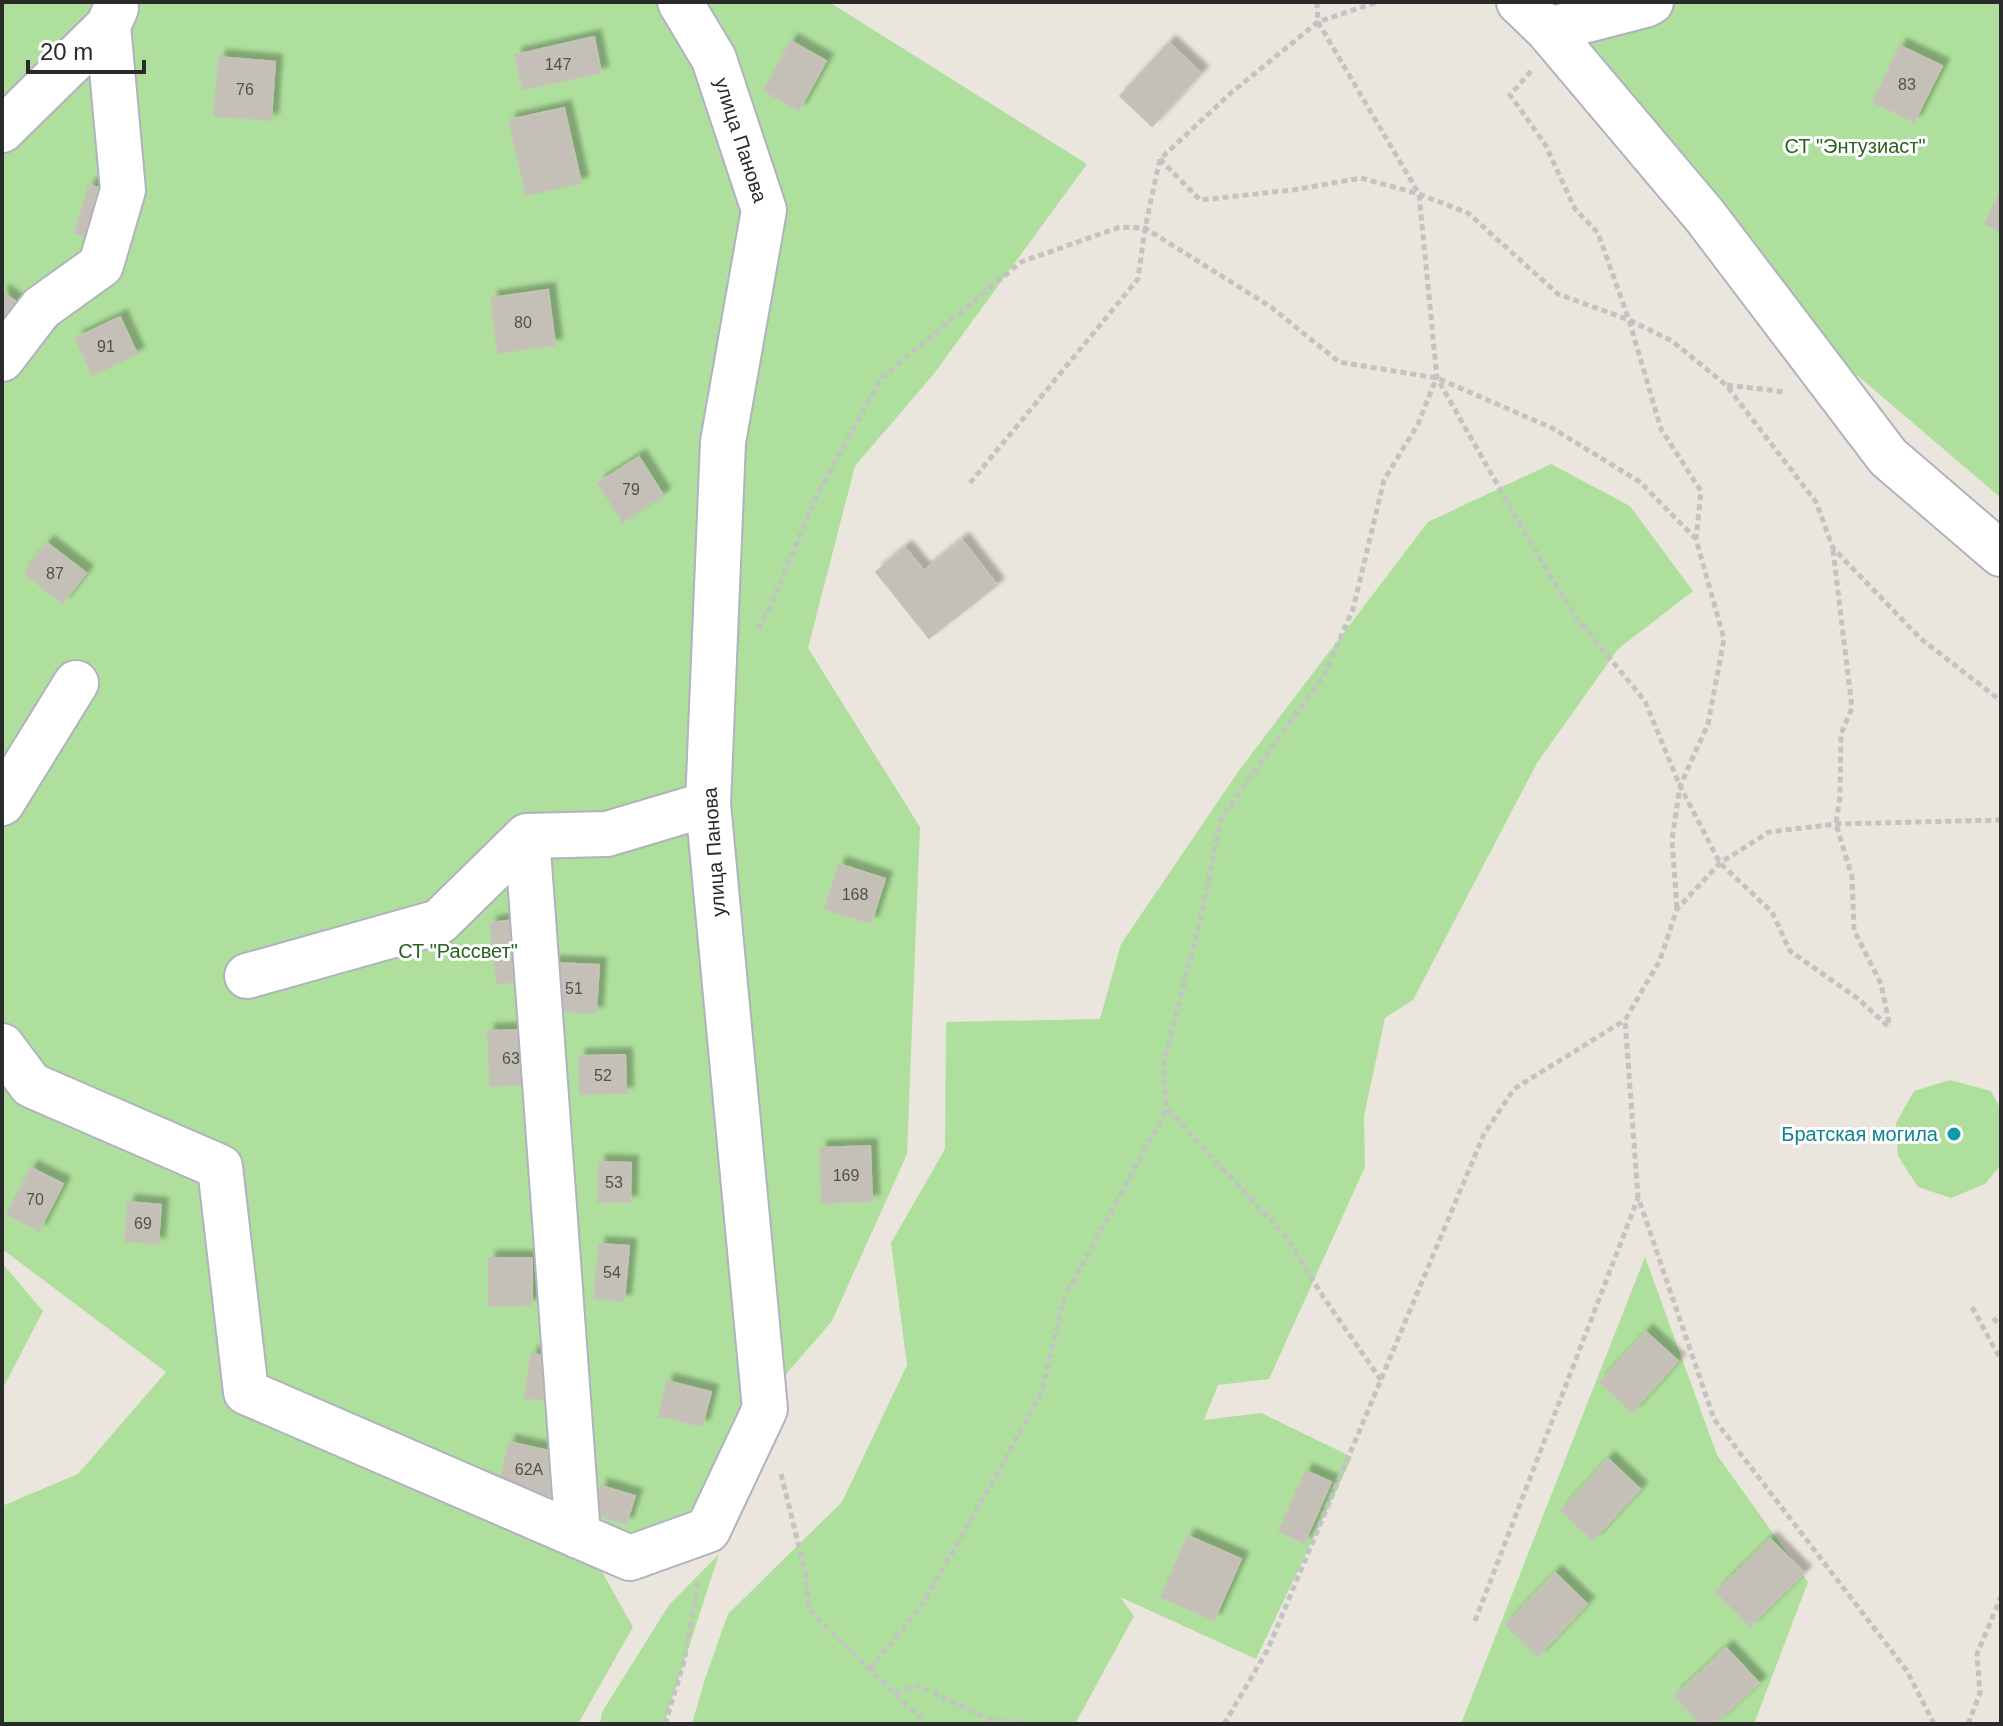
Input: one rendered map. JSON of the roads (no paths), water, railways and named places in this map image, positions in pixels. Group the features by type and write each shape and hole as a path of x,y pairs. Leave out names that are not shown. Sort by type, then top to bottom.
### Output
{"street":[{"name":"улица Панова","path":"578,1536 630,1558 708,1530 765,1409 708,804 723,442 764,210 714,59 680,2"},
{"path":"1533,16 1651,2"},
{"path":"2,130 113,14"},
{"path":"2,359 41,308 101,265 123,190 113,14"},
{"path":"1533,16 1705,216 1888,457 2001,554"},
{"path":"2,803 76,683"},
{"path":"247,976 439,922 527,836 607,834 708,804"},
{"path":"2,1046 31,1085 220,1167 246,1392 578,1536 527,836"}],"place":[{"name":"Братская могила","path":"1954,1134"}],"park label":[{"name":"СТ \"Энтузиаст\"","path":"1855,146"},
{"name":"СТ \"Рассвет\"","path":"458,951"}]}
